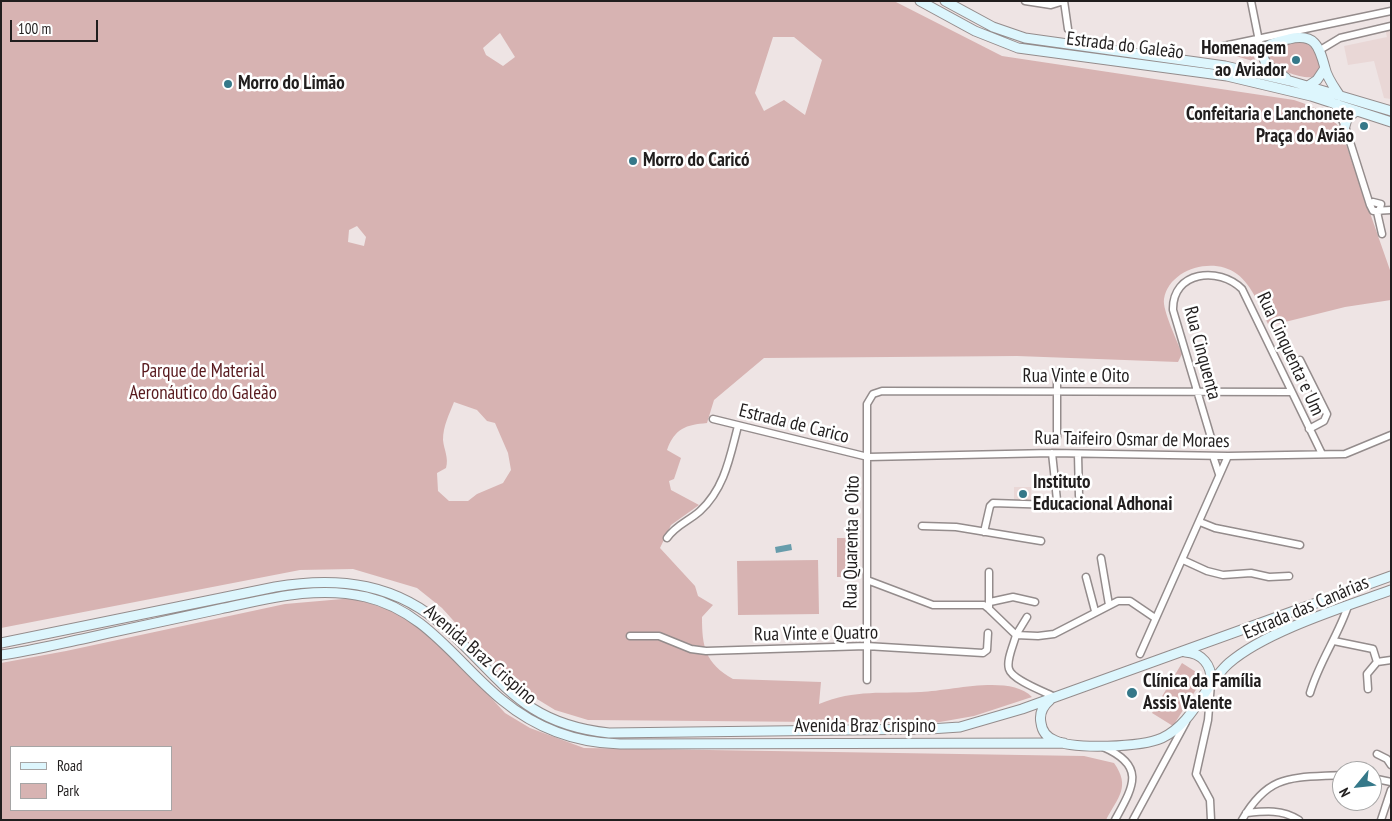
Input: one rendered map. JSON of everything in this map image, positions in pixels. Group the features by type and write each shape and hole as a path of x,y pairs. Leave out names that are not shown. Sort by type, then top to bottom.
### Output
{"main road":[{"name":"Estrada do Galeão","path":"920,1 975,31 1018,48 1227,76 1391,111"},
{"name":"Estrada do Galeão","path":"945,1 981,22 1026,38 1071,46 1205,62 1290,81 1324,91 1354,110 1391,122"},
{"path":"1290,81 1266,64 1261,51 1268,45 1301,36 1312,41 1320,50 1337,100"},
{"path":"1308,86 1317,80 1325,68"},
{"path":"1344,126 1347,118 1354,110"},
{"name":"Estrada das Canárias","path":"1054,697 1391,576"},
{"name":"Avenida Braz Crispino","path":"1,643 274,587 304,582 335,581 377,589 418,608 448,629 497,681 523,703 547,716 594,731 778,732 960,727 1054,697"},
{"name":"Estrada das Canárias","path":"1064,743 1099,746 1138,745 1152,742 1176,729 1190,716 1211,682 1230,662 1268,638 1391,590"},
{"name":"Avenida Braz Crispino","path":"1,654 294,594 349,594 384,602 414,618 435,634 488,688 515,710 563,736 584,741 620,744 1064,743"},
{"path":"1182,652 1194,653 1204,660 1210,670 1211,682"},
{"path":"1054,697 1043,707 1041,725 1047,736 1055,741 1064,743"}],"street":[{"path":"1025,1 1051,5 1064,1 1068,29"},
{"path":"1251,1 1261,51"},
{"path":"1214,48 1258,37 1391,11"},
{"path":"1320,50 1340,38 1391,26"},
{"path":"1258,37 1268,45"},
{"path":"1337,100 1344,126 1367,190 1370,206 1373,212 1391,208"},
{"path":"1367,190 1379,202 1391,208"},
{"path":"1370,206 1373,202 1379,202"},
{"path":"1379,202 1378,212 1382,234"},
{"name":"Rua Cinquenta","path":"1212,441 1174,317 1173,297 1178,288 1189,280 1203,276 1220,276"},
{"name":"Rua Cinquenta e Um","path":"1220,276 1230,280 1242,289 1322,454"},
{"path":"1300,360 1327,414 1324,421 1309,429"},
{"path":"1057,372 1057,437"},
{"name":"Rua Vinte e Oito","path":"867,404 873,394 882,392 1291,392"},
{"name":"Rua Quarenta e Oito","path":"867,404 867,680"},
{"name":"Estrada de Carico","path":"713,419 868,457"},
{"path":"667,538 673,530 700,511 716,493 726,470 738,426"},
{"name":"Rua Taifeiro Osmar de Moraes","path":"868,457 1052,453 1213,456 1322,454 1356,451 1391,435"},
{"path":"984,532 990,506 993,503 1054,505 1057,500 1052,453"},
{"path":"1078,454 1079,496"},
{"path":"1213,456 1220,474"},
{"path":"1140,654 1228,456"},
{"path":"1200,522 1214,528 1300,545"},
{"path":"922,526 956,527 1041,541"},
{"path":"1101,558 1109,605"},
{"path":"1183,560 1207,571 1223,575 1254,573 1269,577 1289,576"},
{"path":"989,572 990,606 1016,634 1038,636 1054,634 1095,611 1118,601 1130,601 1155,618"},
{"path":"1086,577 1095,611"},
{"path":"867,580 933,604 990,606 1013,597 1036,602"},
{"path":"1310,693 1348,606"},
{"path":"1027,617 1016,634 1009,663 1011,672 1018,679 1054,697"},
{"name":"Rua Vinte e Quatro","path":"630,636 659,636 691,649 706,651 866,646 983,654 987,650 988,632"},
{"path":"1334,641 1373,649 1377,662"},
{"path":"1368,690 1367,674 1377,662 1391,660"},
{"path":"1211,682 1208,720 1196,774 1210,800 1211,820"},
{"path":"1133,820 1190,716"},
{"path":"1099,746 1118,754 1129,767 1132,776 1132,788 1115,820"},
{"path":"1377,754 1387,759 1391,765"},
{"path":"1242,820 1263,790 1279,782 1296,778 1332,776"},
{"path":"1381,820 1391,790"},
{"path":"1246,813 1274,811 1299,820"}],"shaded area":[{"path":"1391,28 1391,99 1384,98 1374,61 1348,65 1344,46 1387,37 1385,29"},
{"name":"Instituto Educacional Adhonai","path":"1014,487 1031,487 1032,503 1014,502"}],"green space":[{"name":"Parque de Material Aeronáutico do Galeão","path":"1,1 894,1 1002,56 1294,100 1326,114 1341,130 1391,273 1391,300 1345,307 1269,326 1252,291 1237,274 1216,266 1193,268 1174,280 1164,299 1168,318 1182,354 1178,362 1017,356 764,358 714,400 707,423 693,425 678,432 667,450 681,458 674,479 669,481 671,490 699,505 671,525 660,548 695,586 698,596 713,605 702,617 702,628 704,646 716,667 733,679 821,682 819,704 832,699 857,694 921,692 995,685 1009,686 1022,690 1032,697 974,716 934,723 588,720 555,710 519,688 488,659 442,608 417,588 353,569 300,570 1,628","holes":["500,33 515,57 503,66 486,55 483,48","773,37 794,37 822,60 805,115 784,100 764,111 755,93","357,226 366,237 364,246 348,242 349,230","454,402 477,410 487,421 495,423 508,453 511,470 503,483 477,494 468,501 449,501 438,491 437,473 446,468 447,464 443,440 445,425"]},
{"path":"1299,40 1309,45 1319,55 1322,67 1315,76 1306,77 1286,72 1272,65 1268,60 1266,51 1273,45"},
{"path":"1250,47 1256,62 1229,54"},
{"path":"837,538 858,538 858,577 837,577"},
{"path":"818,560 819,614 738,615 737,561"},
{"path":"354,598 401,614 440,642 505,713 530,728 584,748 1084,756 1114,763 1122,779 1122,786 1121,792 1106,820 1,820 1,663 285,604"},
{"path":"1182,663 1204,677 1173,726 1152,713"}],"water":[{"path":"791,544 792,550 776,553 775,547"}],"place":[{"name":"Homenagem ao Aviador","path":"1296,60"},
{"name":"Morro do Limão","path":"228,84"},
{"name":"Confeitaria e Lanchonete Praça do Avião","path":"1364,126"},
{"name":"Morro do Caricó","path":"633,161"},
{"name":"Instituto Educacional Adhonai","path":"1023,494"},
{"name":"Clínica da Família Assis Valente","path":"1132,693"}]}
